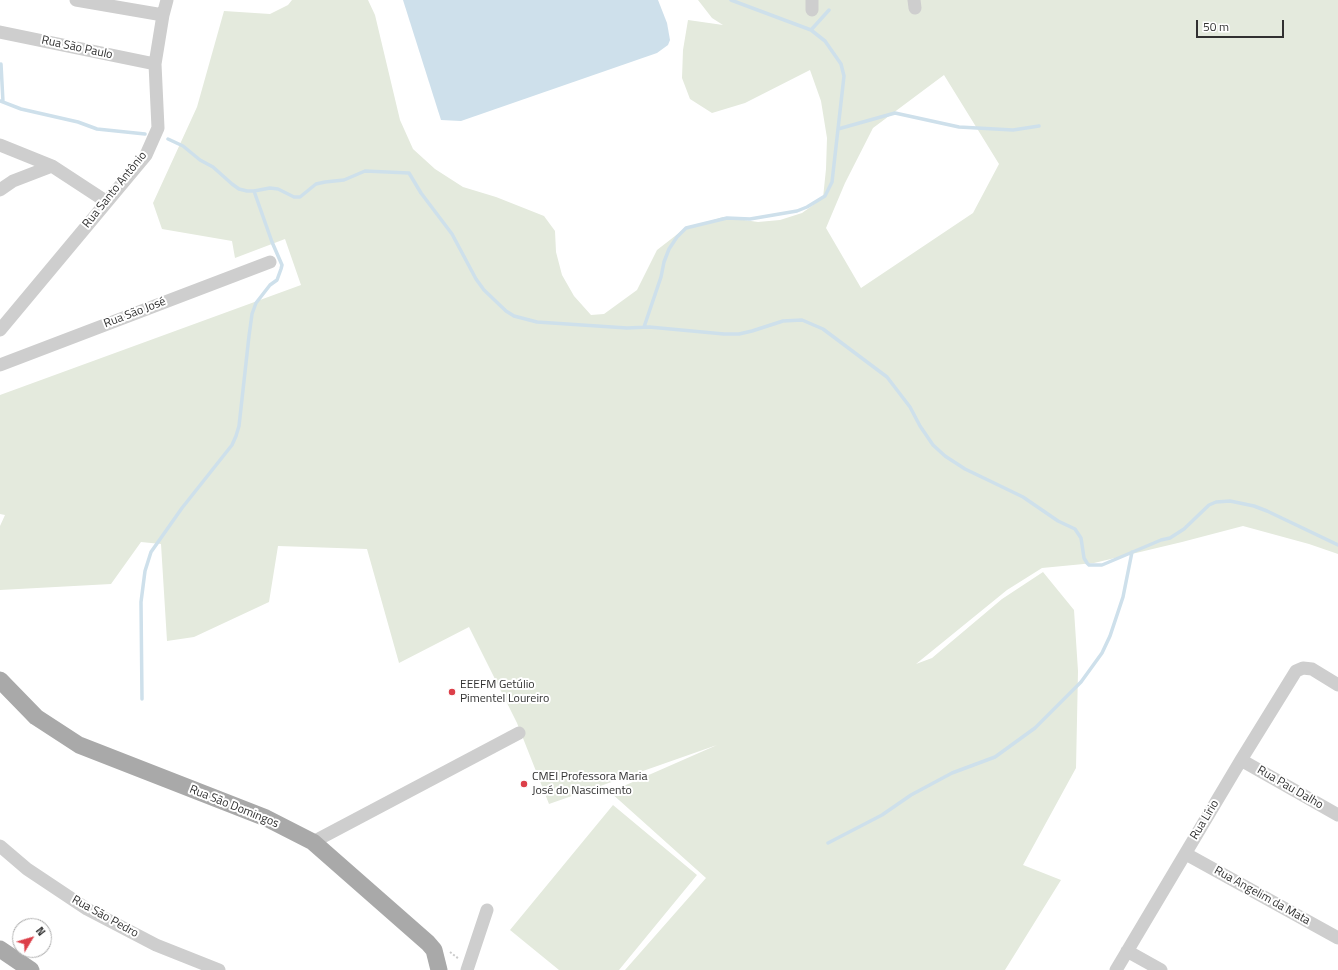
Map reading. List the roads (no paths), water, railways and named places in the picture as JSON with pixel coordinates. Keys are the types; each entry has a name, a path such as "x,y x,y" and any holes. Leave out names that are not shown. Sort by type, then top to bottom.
{"main road":[{"name":"Rua São Domingos","path":"0,680 36,717 79,745 266,818 313,842 428,943 434,950 439,970"},
{"path":"0,948 31,970"}],"street":[{"path":"76,0 163,15"},
{"name":"Rua Santo Antônio","path":"0,330 146,155 158,128 155,64 167,0"},
{"name":"Rua São Paulo","path":"0,32 155,64"},
{"path":"0,145 52,166 107,202"},
{"path":"0,190 12,181 52,166"},
{"name":"Rua São José","path":"0,365 270,262"},
{"name":"Rua Lírio","path":"1116,970 1296,672 1303,668 1312,669 1338,685"},
{"path":"313,842 519,733"},
{"name":"Rua Pau Dalho","path":"1242,760 1338,815"},
{"name":"Rua São Pedro","path":"0,846 27,869 87,909 156,944 219,970"},
{"name":"Rua Angelim da Mata","path":"1186,854 1338,938"},
{"path":"467,970 487,910"},
{"path":"1127,951 1161,970"}],"water":[{"path":"403,0 658,0 667,23 670,40 668,45 657,53 461,121 441,120"}],"waterway":[{"path":"644,327 669,249 677,237 686,228 727,218 750,219 797,211 825,196 832,182 844,76 841,64 825,41 811,30 731,0"},
{"path":"811,30 829,10"},
{"path":"1,64 3,102"},
{"path":"0,101 21,109 78,122 97,129 145,134"},
{"path":"838,129 895,113 959,127 1013,130 1039,126"},
{"path":"168,139 183,146 200,160 213,167 239,189 247,191 270,188 278,189 294,197 300,197 316,184 344,180 365,171 409,173 421,193 452,234 476,279 484,290 506,311 514,316 537,322 627,328 649,327 724,334 739,334 783,321 802,320 823,329 887,377 910,407 920,426 933,445 945,456 965,469 1023,497 1058,521 1075,529 1081,538 1084,558 1089,565 1102,565 1161,540 1170,538 1184,529 1209,505 1216,502 1230,501 1254,506 1338,545"},
{"path":"142,699 141,602 145,571 151,552 182,508 232,445 239,426 252,314 256,303 270,285 277,280 282,265 272,242 254,191"},
{"path":"828,843 882,815 911,795 952,773 995,757 1035,728 1081,682 1102,653 1110,636 1123,597 1132,552"}],"place":[{"name":"EEEFM Getúlio Pimentel Loureiro","path":"452,692"},
{"name":"CMEI Professora Maria José do Nascimento","path":"524,784"}]}
